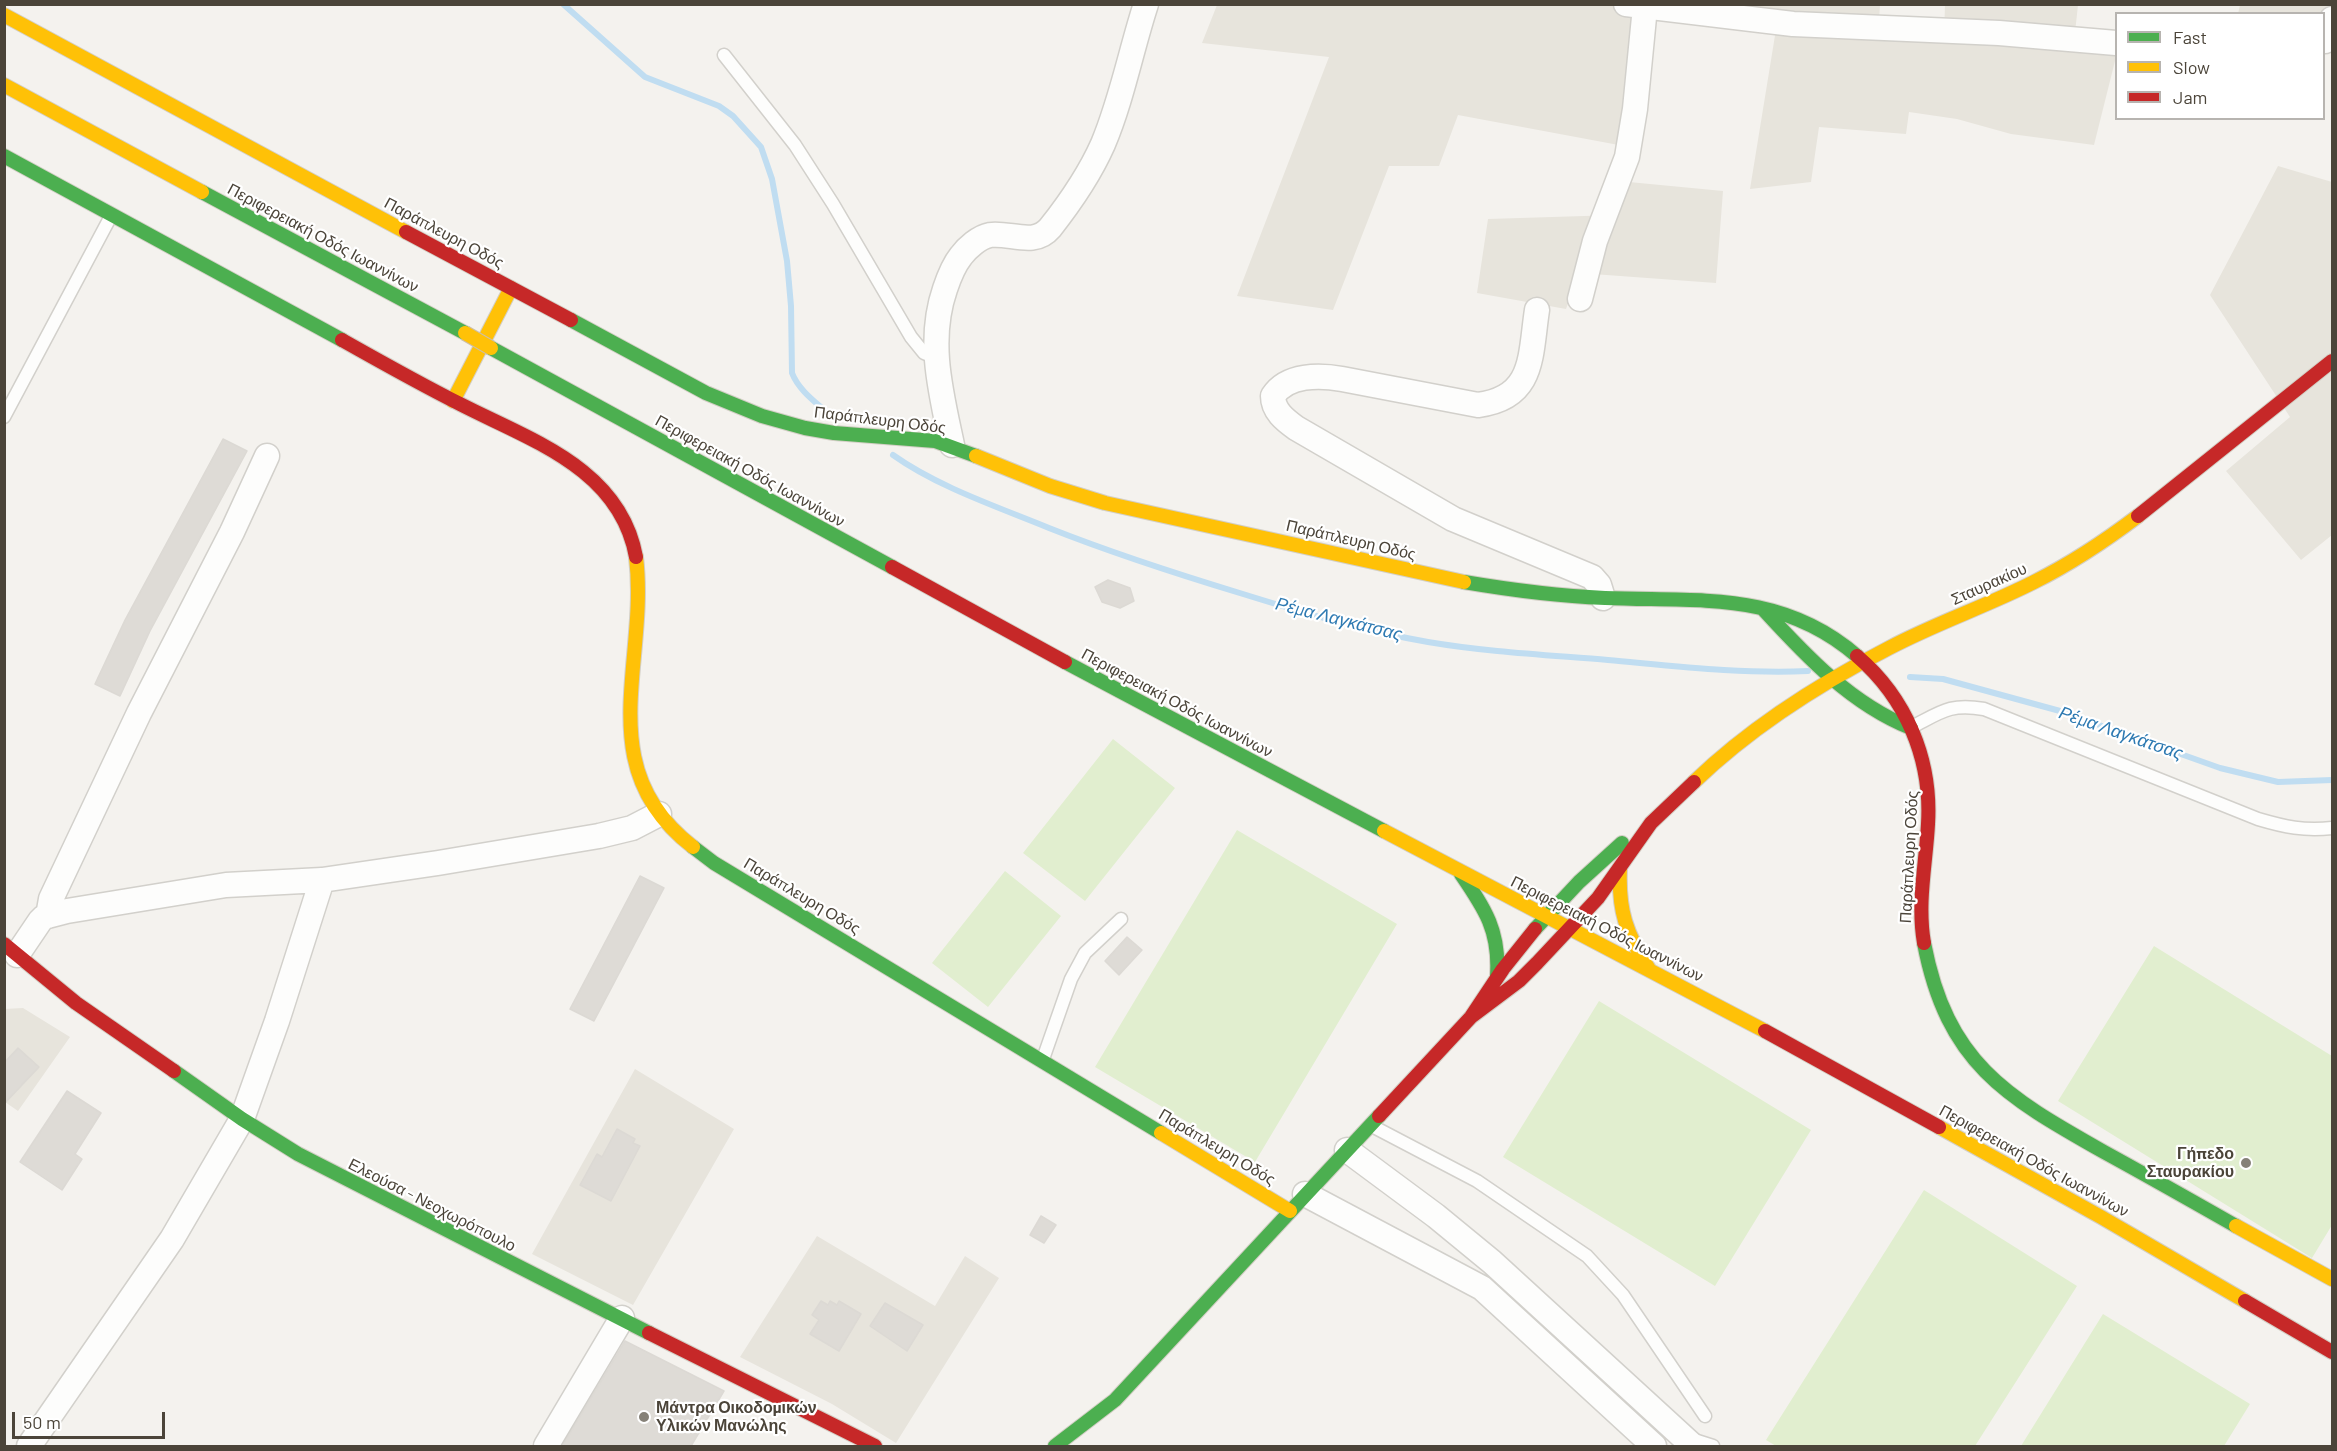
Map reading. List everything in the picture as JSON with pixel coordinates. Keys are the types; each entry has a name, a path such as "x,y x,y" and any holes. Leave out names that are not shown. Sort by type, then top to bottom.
{"main road":[{"name":"Παράπλευρη Οδός","path":"4,15 733,406 821,431 935,441 952,445 1034,480 1110,504 1466,582 1554,594 1691,601 1761,608 1787,614 1812,624 1863,661 1886,686 1911,728 1925,767 1930,799 1921,901 1924,946 1936,992 1958,1035 1971,1054 2002,1089 2038,1115 2332,1279"},
{"name":"Περιφερειακή Οδός Ιωαννίνων","path":"4,85 465,333 1127,696 1649,969 2000,1160 2332,1352"},
{"name":"Παράπλευρη Οδός","path":"4,156 574,465 604,490 620,512 636,547 638,607 629,707 630,746 638,776 659,814 678,836 714,862 1043,1060 1298,1202"},
{"path":"453,401 512,288"},
{"name":"Σταυρακίου","path":"1651,823 1739,743 1798,699 1863,661 1935,625 2033,583 2101,544 2332,361"},
{"path":"1761,608 1795,644 1874,711 1897,724 1911,728"},
{"path":"1054,1446 1115,1400 1471,1017 1519,981 1570,928 1598,898 1651,823"},
{"path":"1471,1017 1497,976 1545,916 1600,861 1651,823"},
{"path":"1620,868 1618,892 1620,913 1626,931 1649,969"},
{"path":"1460,872 1493,925 1498,940 1497,976"},
{"name":"Ελεούσα - Νεοχωρόπουλο","path":"10,955 242,1119 298,1154 622,1318 846,1441 875,1446"}],"street":[{"path":"952,445 936,358 940,306 951,271 964,252 981,238 990,235 1028,238 1044,234 1088,171 1103,144 1146,4"},
{"path":"1580,299 1595,241 1627,157 1635,109 1635,6 1792,24 1825,15 2115,43"},
{"path":"1537,310 1525,376 1518,388 1496,403 1478,405 1320,376 1298,380 1280,388 1274,396 1274,404 1281,416 1306,435 1453,519 1592,577 1599,585 1603,598"},
{"path":"48,916 51,899 139,713 232,532 267,456"},
{"path":"10,955 40,921 48,916 226,885 322,880 599,836 632,828 659,814"},
{"path":"29,1446 172,1239 242,1119 277,1021 322,880"},
{"path":"1347,1150 1436,1216 1492,1262 1687,1441"},
{"path":"1298,1202 1482,1288 1654,1446"},
{"path":"546,1446 622,1318"}],"lane":[{"path":"724,55 795,145 833,204 911,337 924,353 936,358"},
{"path":"4,417 112,214"},
{"path":"1911,728 1950,707 1965,706 1984,709 2258,819 2289,828 2309,830 2332,828"},
{"path":"1043,1060 1071,979 1085,953 1121,919"},
{"path":"1370,1125 1477,1181 1587,1256 1623,1295 1705,1416"},
{"path":"1687,1441 1713,1446"}],"shaded area":[{"path":"1217,5 1640,5 1624,146 1458,115 1439,166 1389,166 1333,310 1237,296 1329,57 1202,43"},
{"path":"1709,5 1880,5 1878,34 1944,37 1945,5 2078,5 2073,51 2115,54 2094,145 2011,134 1957,119 1909,112 1906,134 1819,127 1811,182 1750,189 1779,11"},
{"path":"2240,5 2329,5 2325,17 2325,12 2238,12"},
{"path":"2278,166 2332,182 2332,535 2301,560 2226,471 2290,417 2210,295"},
{"path":"1629,182 1723,191 1716,283 1579,273 1566,309 1477,293 1488,219 1616,215"},
{"path":"23,1008 70,1037 18,1111 5,1102 4,1009"},
{"path":"635,1069 734,1129 633,1305 532,1254"},
{"path":"817,1236 935,1306 965,1256 999,1278 896,1443 832,1404 740,1357"}],"green space":[{"path":"1113,739 1175,788 1085,901 1023,853"},
{"path":"1237,830 1397,924 1255,1162 1095,1067"},
{"path":"1005,871 1061,916 988,1007 932,963"},
{"name":"Γήπεδο Σταυρακίου","path":"2154,946 2332,1056 2332,1225 2312,1258 2058,1101"},
{"path":"1599,1001 1811,1130 1715,1286 1503,1157"},
{"path":"1924,1190 2077,1286 1975,1446 1776,1446 1766,1440"},
{"path":"2103,1314 2250,1404 2224,1446 2021,1446"}],"building":[{"path":"223,439 247,451 150,631 120,696 95,684 125,620"},
{"path":"1108,580 1130,588 1134,601 1120,608 1102,602 1095,587"},
{"path":"640,876 664,888 594,1021 570,1009"},
{"path":"1127,937 1142,950 1119,975 1105,961"},
{"path":"18,1048 39,1067 4,1104 4,1063"},
{"path":"67,1091 101,1113 75,1154 82,1159 62,1190 20,1162"},
{"path":"617,1129 635,1139 633,1143 640,1146 611,1201 580,1185 597,1154 602,1157"},
{"path":"1041,1216 1056,1225 1044,1243 1030,1235"},
{"path":"821,1301 828,1305 830,1301 837,1305 839,1301 861,1314 839,1351 810,1334 819,1320 812,1315"},
{"path":"885,1303 923,1325 907,1351 870,1326"},
{"name":"Μάντρα Οικοδομικών Υλικών Μανώλης","path":"625,1341 724,1391 691,1446 562,1446"}],"waterway":[{"name":"Ρέμα Λαγκάτσας","path":"563,4 645,77 719,106 733,116 761,147 772,179 787,261 791,306 792,373 804,391 831,416"},
{"name":"Ρέμα Λαγκάτσας","path":"893,455 929,477 969,496 1097,546 1266,601 1381,633 1428,642 1518,653 1708,669 1808,671"},
{"name":"Ρέμα Λαγκάτσας","path":"1910,677 1943,679 2060,711 2220,768 2278,782 2332,780"}],"traffic: fast":[{"path":"4,156 342,340"},
{"path":"202,192 465,333"},
{"path":"571,320 706,393 762,416 834,433 935,441 976,456"},
{"path":"491,348 892,567"},
{"path":"1464,582 1570,596 1737,604 1768,610 1799,620 1828,635 1857,656"},
{"path":"1763,609 1813,661 1849,692 1889,718 1911,728"},
{"path":"1065,662 1384,831"},
{"path":"1535,929 1579,882 1622,843"},
{"path":"693,847 714,863 1161,1133"},
{"path":"1461,874 1489,921 1496,946 1497,976"},
{"path":"1924,943 1934,984 1948,1018 1965,1047 1986,1072 2037,1113 2236,1226"},
{"path":"174,1071 242,1119 298,1154 649,1333"},
{"path":"1055,1446 1115,1400 1379,1116"}],"traffic: slow":[{"path":"4,15 406,232"},
{"path":"4,85 202,192"},
{"path":"453,401 511,288"},
{"path":"465,333 491,348"},
{"path":"976,456 1050,486 1105,503 1464,582"},
{"path":"1694,782 1762,725 1837,676 1907,639 2048,575 2088,551 2138,516"},
{"path":"636,557 638,597 630,712 633,748 642,783 661,816 693,847"},
{"path":"1384,831 1765,1031"},
{"path":"1620,868 1620,897 1625,921 1634,944 1649,969"},
{"path":"1939,1127 2101,1217 2245,1301"},
{"path":"1161,1133 1290,1211"},
{"path":"2236,1226 2332,1279"}],"traffic: jam":[{"path":"406,232 571,320"},
{"path":"342,340 430,389 542,445 568,461 592,479 612,501 627,526 636,557"},
{"path":"2138,516 2332,361"},
{"path":"892,567 1065,662"},
{"path":"1857,656 1874,673 1902,710 1920,753 1928,800 1921,913 1924,943"},
{"path":"1471,1017 1519,981 1537,963 1598,898 1651,823 1694,782"},
{"path":"1379,1116 1471,1017 1503,969 1535,929"},
{"path":"4,944 76,1003 174,1071"},
{"path":"1765,1031 1939,1127"},
{"path":"2245,1301 2332,1352"},
{"path":"649,1333 875,1446"}],"place":[{"name":"Γήπεδο Σταυρακίου","path":"2246,1163"},
{"name":"Μάντρα Οικοδομικών Υλικών Μανώλης","path":"644,1417"}]}
